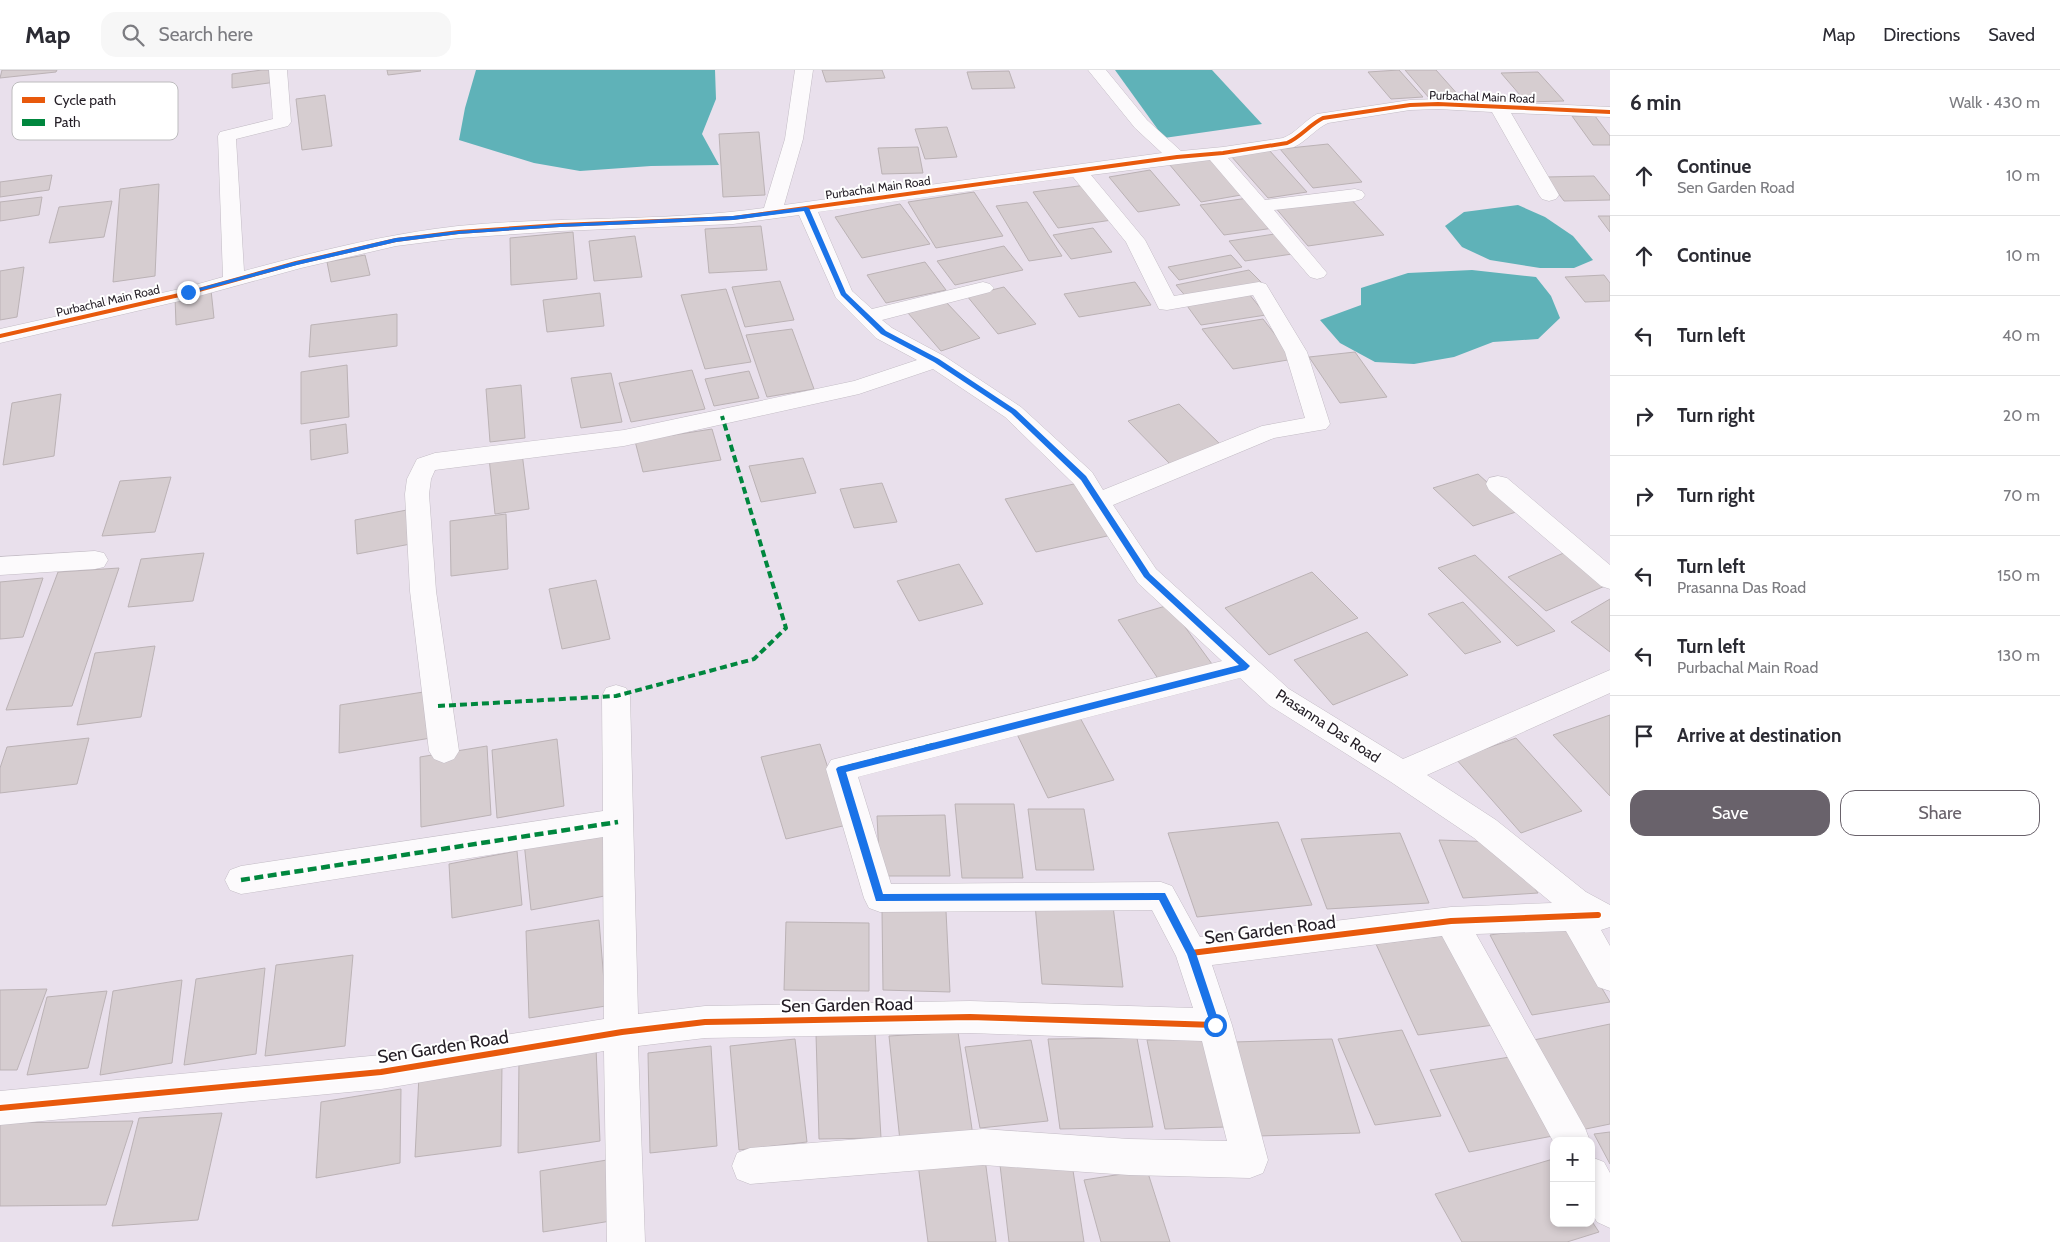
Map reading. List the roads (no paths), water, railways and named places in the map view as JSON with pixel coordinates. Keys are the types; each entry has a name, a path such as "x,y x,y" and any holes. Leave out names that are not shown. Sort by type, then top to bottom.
{"street":[{"path":"234,280 227,136 282,122 278,70"},
{"path":"772,214 794,139 804,70"},
{"path":"1096,70 1141,124 1177,157"},
{"name":"Purbachal Main Road","path":"0,337 160,300 373,244 443,234 560,226 733,218 772,214 894,194 1078,172 1287,143 1297,139 1318,120 1424,104 1610,112"},
{"path":"1499,108 1549,195"},
{"path":"1215,154 1318,274"},
{"path":"1078,172 1135,240 1167,304 1259,288 1296,352 1318,424 1270,431 1099,502"},
{"path":"1260,206 1355,195"},
{"name":"Prasanna Das Road","path":"806,208 843,294 884,333 936,360 1013,412 1083,478 1147,576 1279,697 1400,772 1485,828 1594,917"},
{"path":"867,317 983,288"},
{"path":"444,751 424,591 417,494 419,479 426,465 435,461 470,455 624,438 859,387 936,360"},
{"path":"1498,484 1610,579"},
{"path":"0,566 95,560"},
{"path":"1191,953 1161,896 880,898 841,769 1246,666"},
{"path":"1400,772 1610,681"},
{"path":"616,696 626,1242"},
{"path":"241,880 618,822"},
{"path":"1594,917 1610,976"},
{"name":"Sen Garden Road","path":"0,1108 382,1072 622,1032 729,1021 970,1017 1215,1025 1191,953 1451,921 1594,917"},
{"path":"1451,921 1570,1137"},
{"path":"750,1166 983,1147 1129,1157 1250,1160 1215,1025"},
{"path":"1595,1182 1610,1209"}],"water":[{"path":"476,70 715,70 716,99 702,134 719,165 651,166 580,171 534,163 459,140 465,108"},
{"path":"1115,70 1212,70 1262,124 1164,138"},
{"path":"1518,205 1545,217 1573,236 1593,260 1574,268 1540,268 1490,260 1462,247 1445,226 1464,212"},
{"path":"1472,270 1536,277 1551,296 1560,318 1538,339 1493,342 1454,357 1414,364 1375,362 1340,343 1320,320 1361,305 1361,288 1408,273"}]}
